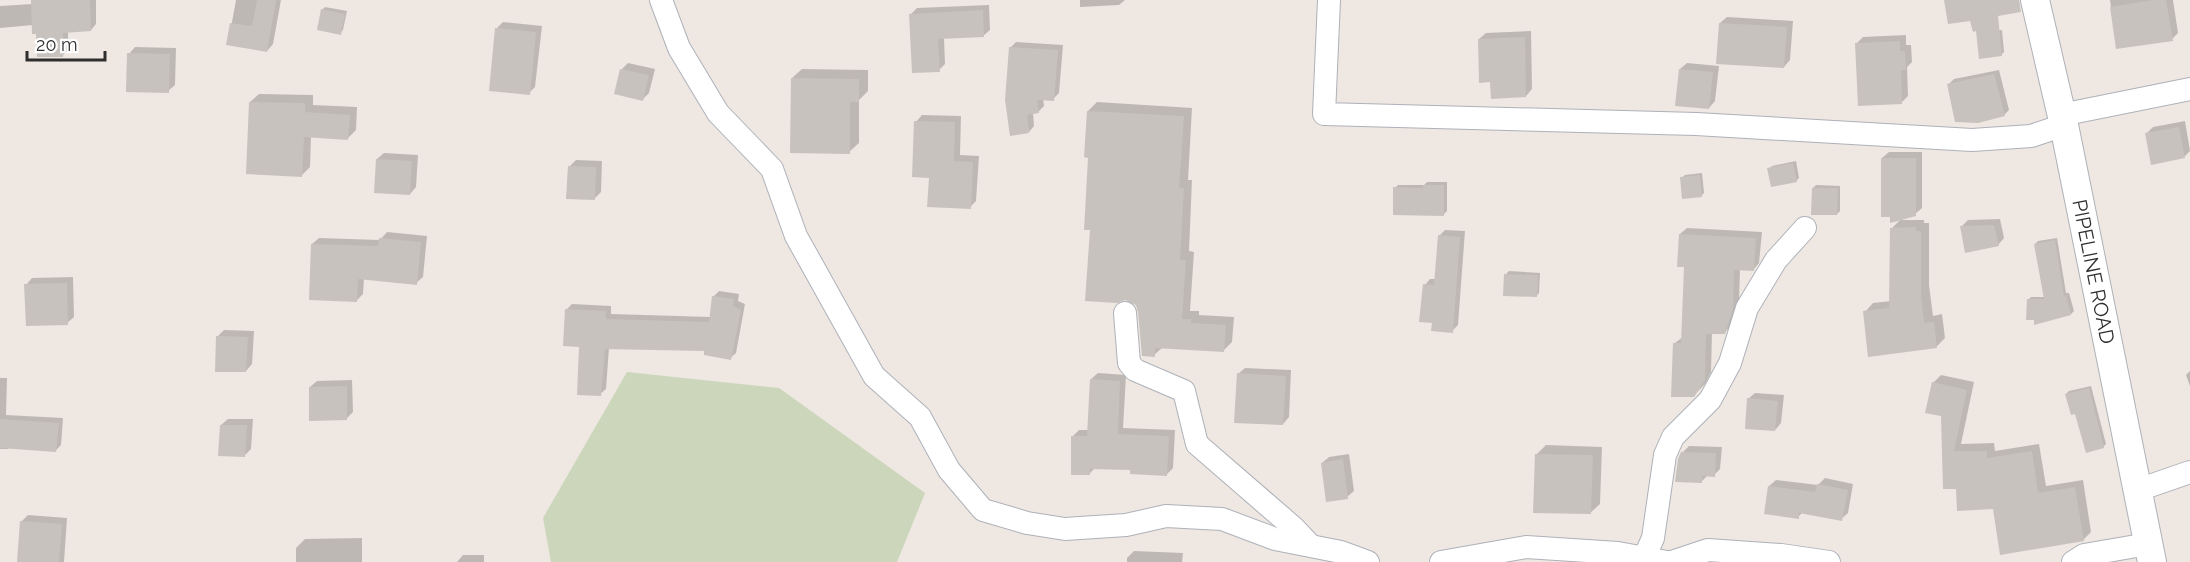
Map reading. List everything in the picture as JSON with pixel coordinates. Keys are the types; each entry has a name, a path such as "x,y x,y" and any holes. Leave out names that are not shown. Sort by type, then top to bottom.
{"street":[{"path":"661,0 679,48 718,113 772,168 796,236 874,376 920,417 949,470 983,510 1027,524 1065,529 1126,525 1166,516 1222,519 1275,539 1341,552 1368,562"},
{"path":"1329,0 1324,114 1696,124 1972,140 2031,136 2063,120 2190,89"},
{"name":"PIPELINE ROAD","path":"2035,0 2063,120 2150,553"},
{"path":"1644,558 1653,538 1665,455 1673,437 1710,400 1730,363 1747,308 1776,260 1805,228"},
{"path":"1125,313 1129,363 1135,370 1184,391 1197,444 1294,528 1310,546"},
{"path":"2138,490 2190,472"},
{"path":"1441,562 1526,548 1667,562"},
{"path":"1672,562 1708,550 1781,555 1829,562"},
{"path":"2052,562 2150,553"}],"green space":[{"path":"627,372 779,388 925,493 897,562 551,562 543,518"}],"building":[{"path":"31,0 90,0 91,31 63,33 63,57 37,57 36,34 32,34"},
{"path":"257,0 276,0 267,52 226,45 230,23 252,26"},
{"path":"1944,0 2019,0 2021,12 1998,16 2002,56 1979,59 1976,31 1973,32 1970,21 1948,24"},
{"path":"2166,0 2173,41 2116,49 2110,7"},
{"path":"321,9 345,14 341,35 317,30"},
{"path":"983,10 984,37 938,39 940,72 912,73 909,14"},
{"path":"1719,23 1787,27 1784,68 1716,64"},
{"path":"495,28 536,32 530,95 489,91"},
{"path":"1525,37 1526,97 1491,99 1490,82 1479,83 1478,39"},
{"path":"1900,41 1900,51 1905,51 1906,70 1901,70 1902,104 1858,106 1855,43"},
{"path":"1009,47 1058,50 1054,101 1037,100 1039,113 1027,115 1029,133 1010,136 1005,100"},
{"path":"127,53 170,54 169,93 126,92"},
{"path":"620,69 649,75 643,101 614,94"},
{"path":"1679,69 1713,72 1709,109 1675,106"},
{"path":"1994,74 2005,116 1978,123 1955,122 1947,84"},
{"path":"791,78 859,79 859,102 850,102 850,154 790,153"},
{"path":"249,102 305,103 305,112 350,115 348,140 304,137 302,177 246,174"},
{"path":"1087,111 1184,116 1179,188 1184,188 1180,260 1186,260 1182,319 1191,319 1191,323 1226,325 1224,352 1155,348 1155,357 1142,356 1136,305 1125,300 1117,303 1085,301 1090,230 1084,230 1088,158 1084,157"},
{"path":"914,121 955,122 954,161 973,162 971,209 927,207 929,178 912,177"},
{"path":"2179,127 2185,158 2151,165 2145,133"},
{"path":"1881,158 1916,158 1916,216 1890,223 1890,217 1881,217"},
{"path":"376,159 412,161 410,195 374,193"},
{"path":"1793,163 1797,182 1771,187 1767,168"},
{"path":"568,166 596,167 595,200 566,199"},
{"path":"1700,175 1702,197 1682,199 1680,177"},
{"path":"1423,185 1444,185 1444,216 1393,215 1393,187 1423,188"},
{"path":"1812,188 1838,188 1837,215 1811,215"},
{"path":"1994,225 1999,246 1965,253 1960,226"},
{"path":"1916,227 1916,231 1921,231 1921,295 1924,323 1934,322 1937,348 1868,357 1863,311 1889,308 1890,228"},
{"path":"1679,234 1756,238 1754,271 1734,270 1733,309 1725,334 1706,334 1705,380 1694,397 1671,397 1673,343 1681,343 1684,267 1677,267"},
{"path":"1438,235 1460,237 1453,333 1431,331 1432,323 1419,322 1423,284 1434,285"},
{"path":"379,238 421,242 417,285 358,279 357,302 309,300 311,244 378,246"},
{"path":"2055,240 2064,296 2066,295 2071,315 2034,325 2034,320 2026,320 2027,299 2044,299 2034,244"},
{"path":"1504,274 1538,275 1537,297 1503,296"},
{"path":"67,283 68,325 26,326 24,284"},
{"path":"712,296 734,299 733,306 741,310 731,360 704,355 704,351 605,349 601,396 577,395 579,347 563,346 565,309 606,311 606,319 709,322"},
{"path":"216,336 248,337 246,372 215,372"},
{"path":"1237,373 1286,376 1283,425 1234,423"},
{"path":"1090,379 1120,381 1118,434 1169,436 1167,476 1130,474 1130,470 1090,469 1090,475 1071,475 1071,436 1087,436"},
{"path":"1932,382 1967,390 1954,451 1987,451 1987,458 2032,451 2038,493 2075,487 2084,541 2000,555 1993,509 1957,511 1956,489 1943,489 1941,416 1925,413"},
{"path":"347,386 347,420 309,421 309,387"},
{"path":"2089,388 2104,448 2086,453 2075,414 2071,415 2065,394"},
{"path":"1747,398 1778,401 1775,431 1745,429"},
{"path":"0,419 59,423 56,452 0,448"},
{"path":"220,425 247,425 245,457 218,456"},
{"path":"1681,452 1716,453 1715,477 1702,476 1702,483 1675,482"},
{"path":"1535,454 1593,455 1591,514 1533,513"},
{"path":"1343,459 1348,499 1326,502 1321,463"},
{"path":"1817,484 1848,490 1842,521 1799,513 1799,519 1764,514 1768,486 1815,492"},
{"path":"20,521 62,524 59,562 17,562"}]}
